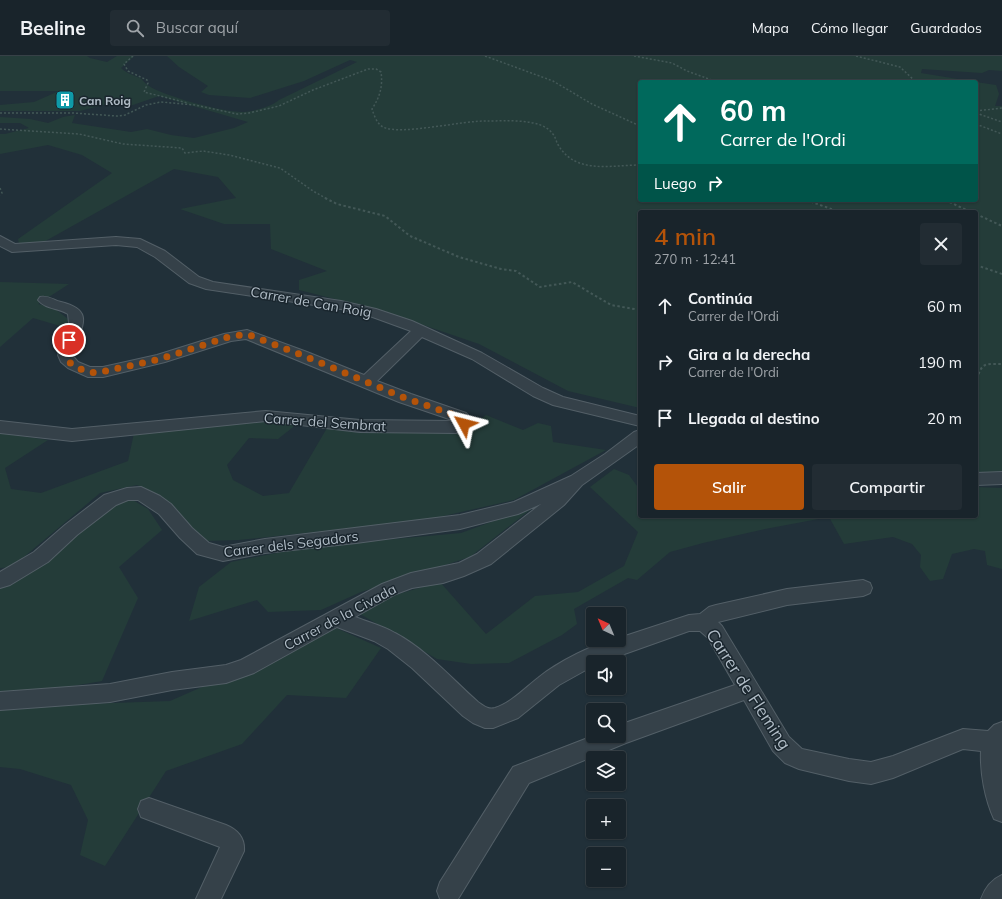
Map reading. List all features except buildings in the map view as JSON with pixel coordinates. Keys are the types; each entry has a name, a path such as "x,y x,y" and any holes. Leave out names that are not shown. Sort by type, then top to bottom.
{"street":[{"name":"Carrer de Can Roig","path":"0,240 12,248 116,242 140,243 160,254 194,280 205,284 357,308 385,316 421,330 477,356 538,392 559,401 638,421"},
{"path":"45,300 49,303 66,307 75,313 76,323 65,355 66,359 73,365 88,372 103,372 160,359 228,337 247,334 366,382 421,330"},
{"name":"Carrer del Sembrat","path":"0,427 35,432 72,434 266,416 366,426 455,428 464,424 463,418 455,414 405,398 366,382"},
{"name":"Carrer de la Civada","path":"0,701 110,693 172,681 226,674 247,667 336,617 399,585 453,572 484,559 558,500 576,481 611,458 638,438"},
{"path":"978,479 1002,478"},
{"name":"Carrer dels Segadors","path":"0,580 3,580 16,573 41,557 71,530 110,500 127,494 141,493 154,501 166,509 186,533 203,549 223,554 272,545 356,536 460,522 518,507 576,481"},
{"path":"706,624 708,618 716,613 759,603 787,597 863,588"},
{"name":"Carrer de Fleming","path":"336,617 352,626 379,634 392,641 414,657 473,710 480,715 491,718 503,716 560,674 595,656 689,623 701,622 706,624 715,632 786,750 799,759 863,772 880,772 963,739 998,737"},
{"path":"626,733 749,689"},
{"path":"998,737 992,754 1002,811"},
{"path":"449,891 521,775 601,743"},
{"path":"149,809 221,835 231,841 233,845 232,851 208,899"},
{"path":"993,899 1002,887"}],"path":[{"path":"133,56 124,64 128,71 147,80 148,83 144,92 231,114 249,113 279,106 348,76 368,69 376,69 380,72 382,81 381,94 372,109 378,122 383,127 417,128 456,123 493,121 529,123 544,127 551,132 564,155 583,165 638,165"},
{"path":"485,56 553,81 592,104 638,125"},
{"path":"634,56 672,63 687,71 712,80"},
{"path":"856,56 900,67 914,80"},
{"path":"0,113 67,112 117,116 125,115 135,109 156,102 192,105"},
{"path":"978,112 1002,108"},
{"path":"978,113 1002,122"},
{"path":"978,125 1002,134"},
{"path":"0,129 79,134 123,144 182,148 184,153 203,151 215,152 264,163 284,170 308,188 337,204 385,216 410,236 459,257 502,269 516,271 540,287 572,282 611,305 638,310"},
{"path":"0,188 2,193 0,195"},
{"path":"812,202 834,210"},
{"path":"949,202 967,210"},
{"path":"978,215 1002,226"},
{"path":"978,266 1002,274"},
{"path":"978,374 980,368 985,364 1002,364"}],"green space":[{"path":"0,56 87,56 107,62 117,56 134,56 121,68 127,73 140,78 157,90 181,99 210,107 235,112 244,112 257,110 272,105 279,100 357,62 350,60 304,81 250,98 209,95 201,92 208,86 179,67 167,56 1002,56 1002,71 989,70 982,73 922,69 921,73 965,80 638,80 638,202 978,202 978,82 996,85 999,94 995,106 1002,106 1002,473 978,473 978,210 638,210 638,408 568,391 479,344 379,310 299,290 299,280 327,271 271,249 270,224 224,224 180,209 236,198 218,177 174,169 42,243 19,244 18,239 112,173 82,155 48,145 0,154 0,134 29,128 20,123 0,123 0,117 30,119 48,123 63,117 75,115 72,123 131,132 147,129 171,135 194,138 234,128 248,122 159,96 130,106 123,100 80,111 0,111 0,105 34,102 59,91 0,91"},
{"path":"0,282 69,284 38,304 54,308 68,319 67,328 33,318 0,347"},
{"path":"486,415 523,430 538,423 551,426 553,442 606,450 514,500 426,520 239,540 205,541 163,498 137,485 100,493 12,567 0,568 0,433 48,440 5,468 11,489 41,493 128,461 134,433 260,420 297,424 278,439 249,438 227,465 233,480 263,496 289,493 327,428 463,432"},
{"path":"614,469 629,475 638,487 638,518 824,518 765,529 670,552 637,580 628,578 574,609 577,624 562,635 509,663 471,664 437,659 360,614 395,595 440,582 486,634 535,596 578,592 624,566 638,532 590,487"},
{"path":"978,487 1002,488 1002,569 987,565 985,551 974,549 952,554 943,579 930,581 920,567 921,555 912,544 893,537 844,544 830,518 978,518"},
{"path":"131,499 148,509 162,530 119,567 138,598 102,681 36,692 0,692 0,582 113,504"},
{"path":"535,506 470,557 361,592 321,610 268,612 257,600 189,621 199,587 231,562 306,547 461,533"},
{"path":"336,628 381,648 346,698 287,695 242,744 166,771 105,866 80,855 88,820 71,785 20,769 0,767 0,707 170,701"}],"place":[{"name":"Can Roig","path":"65,100"}],"route":[{"path":"69,340 65,352 66,359 83,371 97,373 160,359 193,350 228,337 247,334 405,398 455,414 463,418 465,421 464,424"}]}
